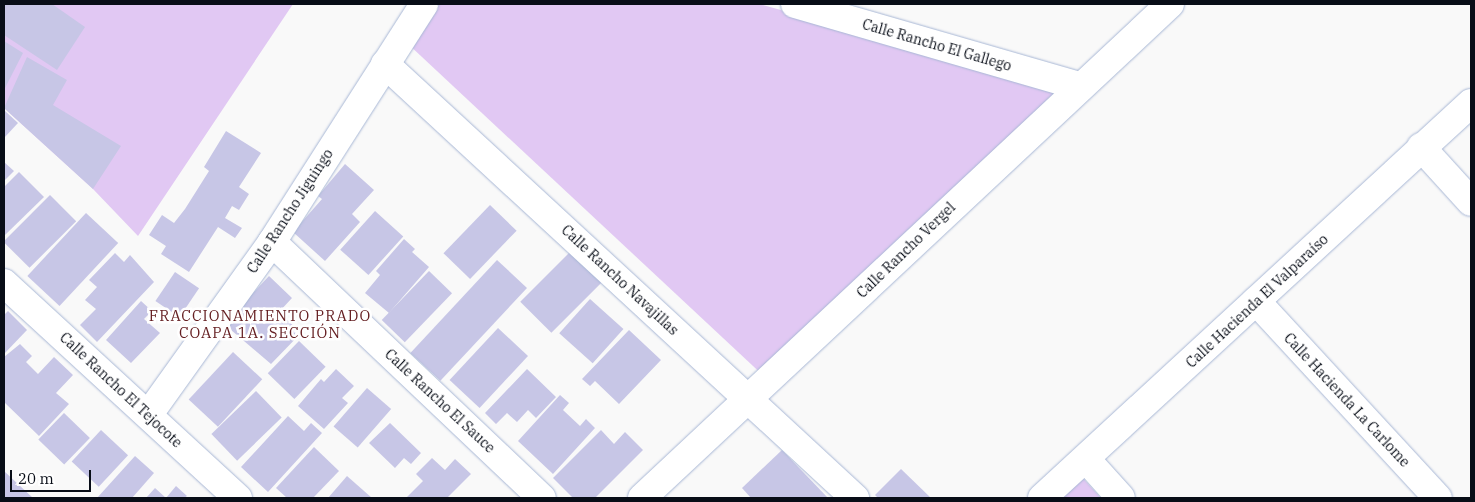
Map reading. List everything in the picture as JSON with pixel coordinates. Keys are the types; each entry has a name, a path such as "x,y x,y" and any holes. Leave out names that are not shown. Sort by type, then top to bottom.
{"street":[{"name":"Calle Rancho Jiguingo","path":"149,414 272,242 424,4"},
{"name":"Calle Rancho El Gallego","path":"795,4 1079,86"},
{"name":"Calle Rancho Vergel","path":"642,498 750,399 1079,86 1170,4"},
{"name":"Calle Rancho Navajillas","path":"385,64 750,399 854,498"},
{"name":"Calle Hacienda El Valparaíso","path":"1042,498 1086,460 1421,147 1471,103"},
{"path":"1421,147 1471,202"},
{"name":"Calle Rancho El Sauce","path":"272,242 542,498"},
{"name":"Calle Rancho El Tejocote","path":"4,283 149,414 238,498"},
{"name":"Calle Hacienda La Carlome","path":"1256,301 1438,498"},
{"path":"1086,460 1121,498"}],"shaded area":[{"path":"4,4 293,4 138,236 93,189 4,108"},
{"path":"435,4 759,4 1059,88 767,379 407,43"},
{"path":"1080,475 1101,498 1055,498"}],"building":[{"path":"4,4 52,4 85,27 57,70 4,35"},
{"path":"4,41 23,53 4,90"},
{"path":"27,57 67,80 53,105 121,146 93,189 4,108"},
{"path":"4,110 18,123 4,138"},
{"path":"226,131 261,153 239,187 249,194 239,210 232,206 225,218 242,228 235,238 218,227 189,272 161,254 166,246 149,235 162,215 174,223 185,209 209,171 204,167"},
{"path":"4,162 14,171 4,181"},
{"path":"345,164 374,190 352,214 360,222 325,261 293,232 322,199 318,196"},
{"path":"19,172 44,197 4,236 4,187"},
{"path":"50,195 76,221 29,268 4,241"},
{"path":"490,205 517,231 470,279 443,253"},
{"path":"375,211 403,236 368,275 340,250"},
{"path":"86,213 118,243 60,306 27,276"},
{"path":"404,239 415,249 412,252 429,267 389,313 365,293 380,275 376,271"},
{"path":"574,248 605,279 551,333 520,302"},
{"path":"115,253 124,262 130,255 154,282 97,342 80,325 96,309 85,300 97,287 89,280"},
{"path":"497,260 527,288 440,381 410,353"},
{"path":"429,271 452,293 405,342 382,320"},
{"path":"175,272 199,288 179,317 155,301"},
{"path":"269,276 292,298 279,312 301,333 271,364 224,324"},
{"path":"590,299 623,329 593,363 559,333"},
{"path":"141,301 152,311 144,319 160,333 131,363 106,340"},
{"path":"8,311 27,330 4,354 4,315"},
{"path":"498,328 528,356 480,408 450,380"},
{"path":"629,330 661,360 619,404 595,381 590,386 582,379"},
{"path":"299,341 326,367 294,399 268,373"},
{"path":"20,344 32,356 26,362 38,374 54,357 73,375 56,393 69,404 39,436 4,402 4,357"},
{"path":"233,352 262,379 218,427 189,400"},
{"path":"336,369 354,386 342,398 348,403 324,429 298,406 321,379 324,382"},
{"path":"527,369 556,397 536,418 528,410 517,422 507,413 496,424 485,413"},
{"path":"367,388 391,409 358,447 334,426"},
{"path":"256,391 282,418 237,461 211,434"},
{"path":"560,395 569,403 563,410 580,426 586,419 595,428 553,474 518,441"},
{"path":"64,413 90,438 64,465 38,440"},
{"path":"288,416 304,431 311,423 322,433 268,492 241,467"},
{"path":"390,423 421,453 411,464 404,458 395,468 369,443"},
{"path":"101,430 128,455 99,487 72,461"},
{"path":"601,430 614,444 625,432 643,450 595,498 573,498 553,478"},
{"path":"314,447 339,471 313,498 287,498 276,488"},
{"path":"782,450 828,498 751,498 742,488"},
{"path":"135,456 154,473 132,498 97,498"},
{"path":"432,458 445,470 455,459 471,474 447,498 406,498 423,481 416,474"},
{"path":"901,469 931,498 878,498 875,495"},
{"path":"4,471 33,498 4,498"},
{"path":"347,476 372,498 328,498"},
{"path":"176,486 187,496 184,498 166,498"},
{"path":"155,488 166,498 146,498"}],"district":[{"name":"FRACCIONAMIENTO PRADO COAPA 1A. SECCIÓN","path":"260,324"}]}
